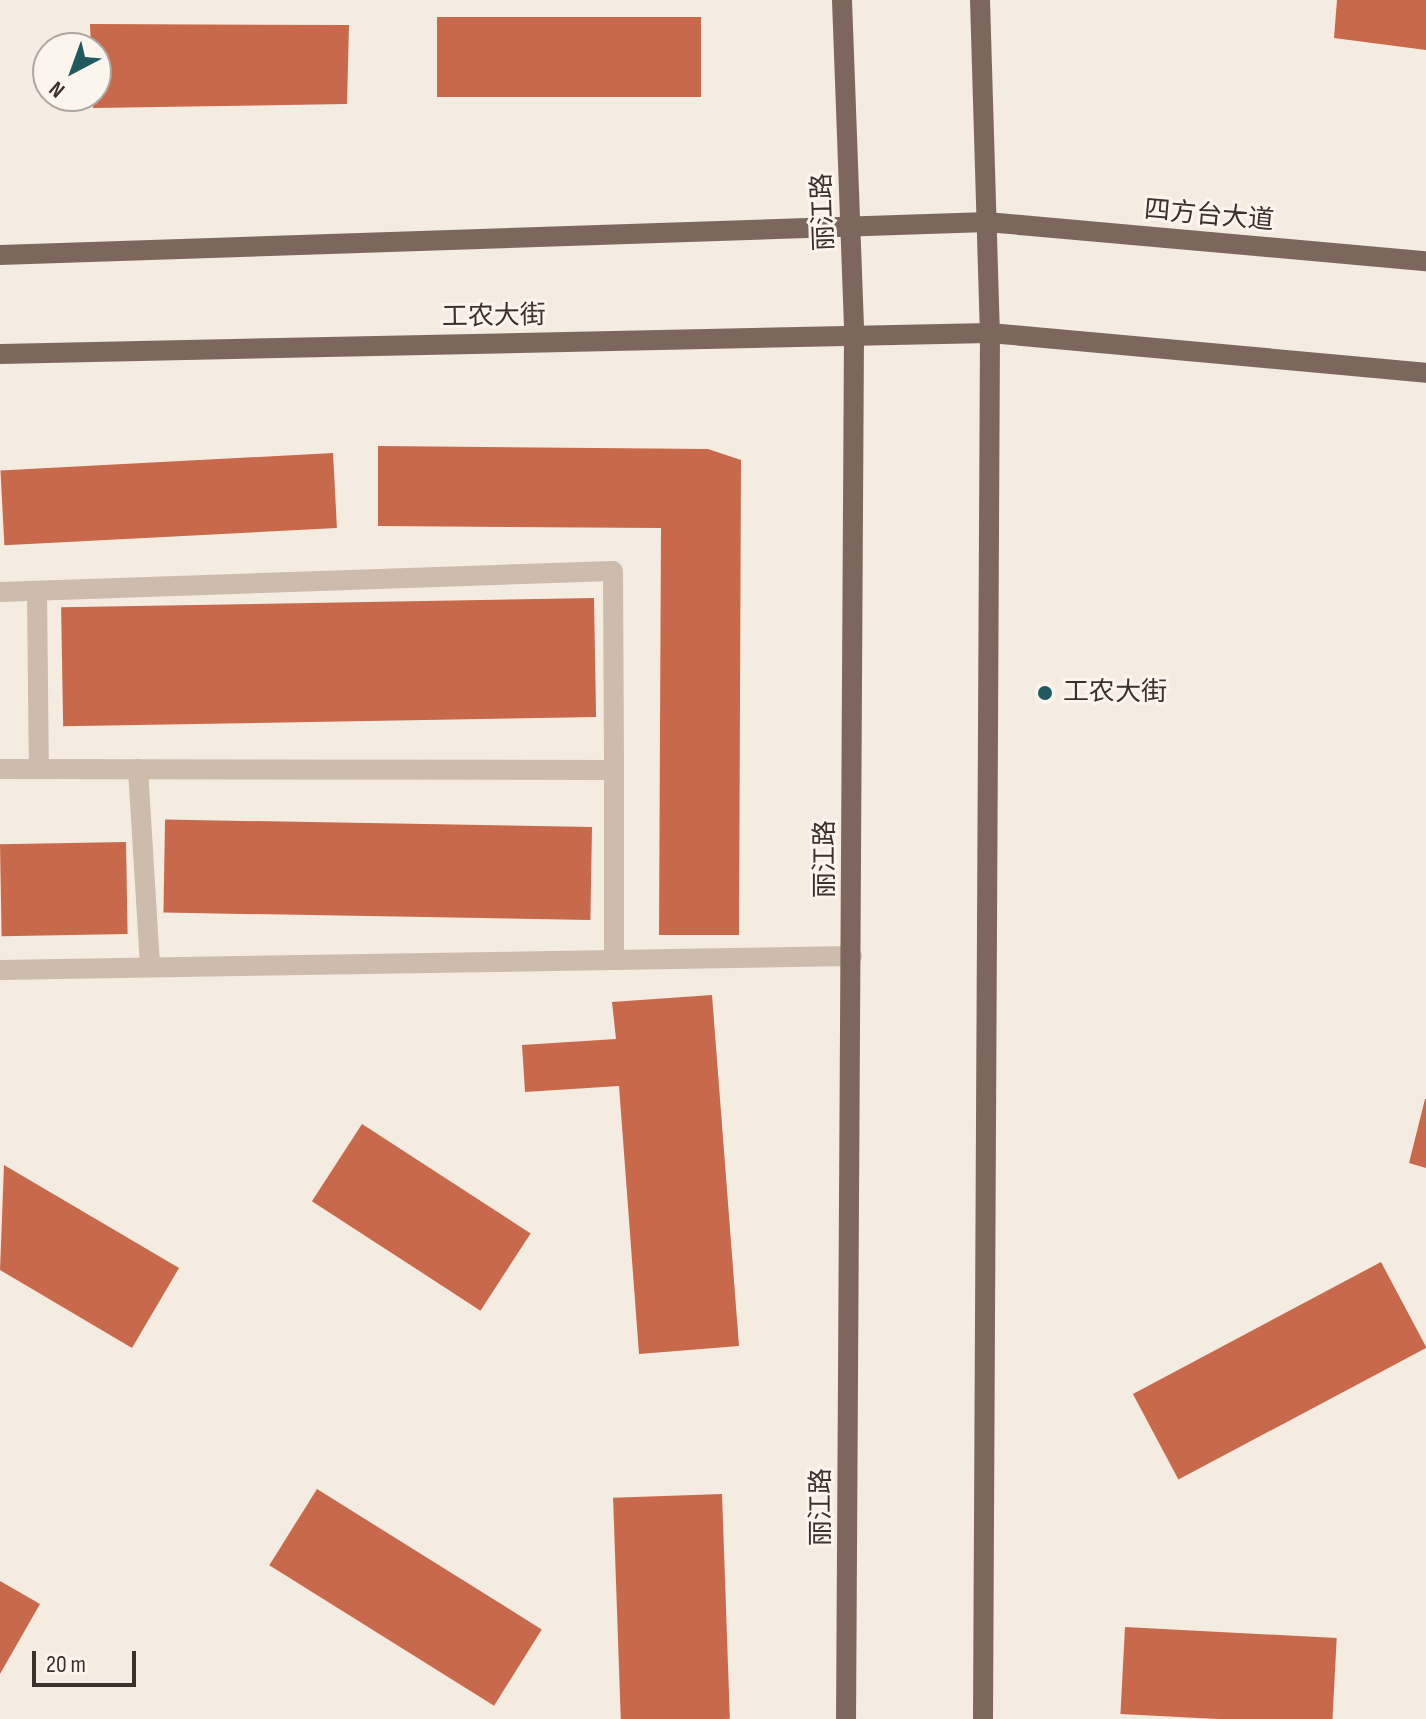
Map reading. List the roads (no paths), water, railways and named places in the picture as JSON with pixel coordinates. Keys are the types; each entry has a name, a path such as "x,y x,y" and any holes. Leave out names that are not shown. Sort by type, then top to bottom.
{"main road":[{"name":"丽江路","path":"842,0 854,335 846,1719"},
{"path":"980,0 990,333 983,1719"},
{"path":"0,255 987,222"},
{"name":"四方台大道","path":"987,222 1426,261"},
{"path":"990,333 1426,373"},
{"name":"工农大街","path":"0,354 990,333"}],"street":[{"path":"0,592 613,571 614,960"},
{"path":"37,591 39,769"},
{"path":"0,769 614,770"},
{"path":"138,769 150,967"},
{"path":"0,970 852,956"}],"place":[{"name":"工农大街","path":"1045,693"}]}
